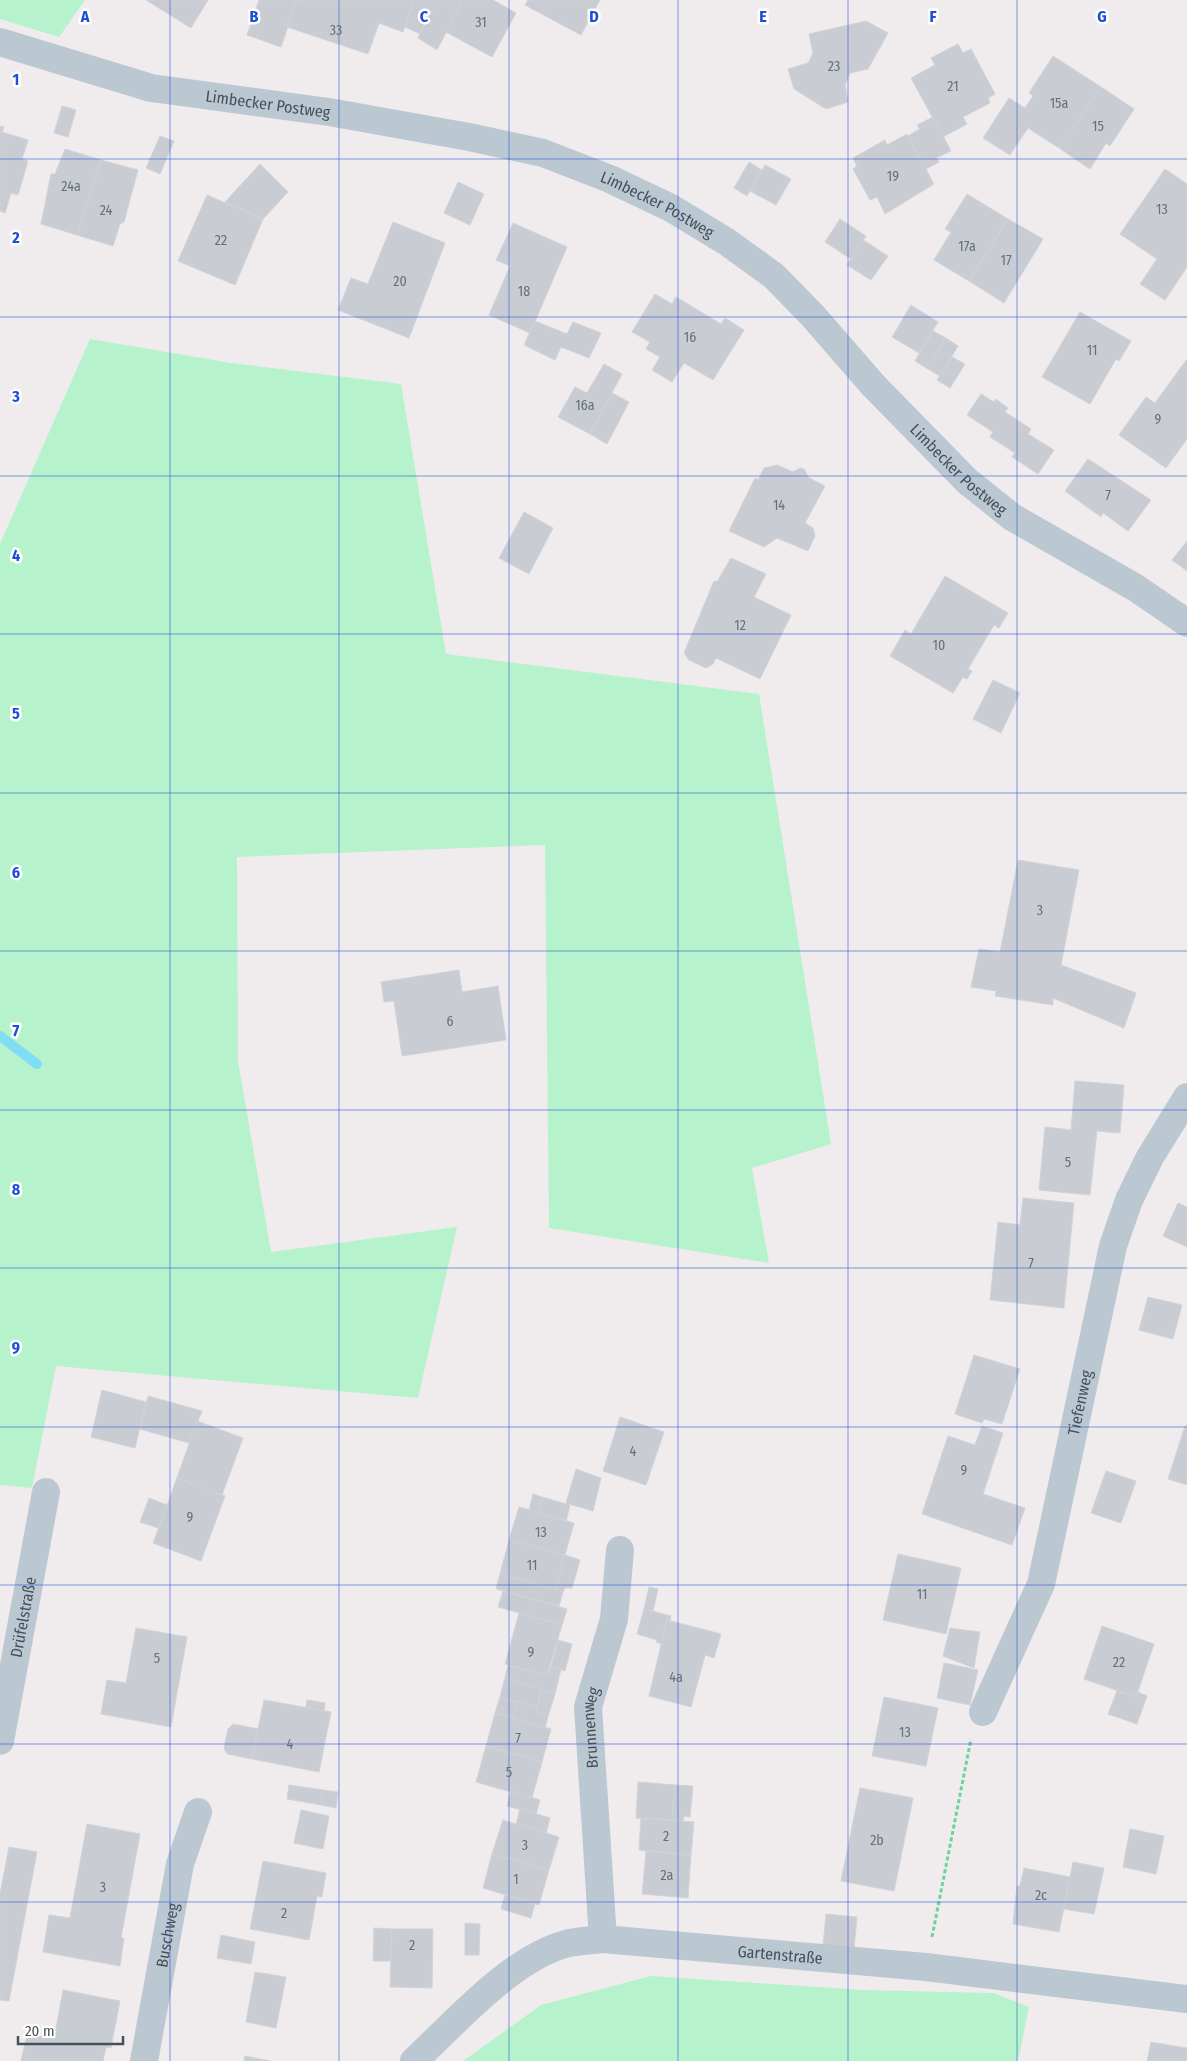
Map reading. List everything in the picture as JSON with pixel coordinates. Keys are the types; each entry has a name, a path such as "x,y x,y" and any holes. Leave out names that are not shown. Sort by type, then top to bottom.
{"street":[{"name":"Limbecker Postweg","path":"0,42 151,88 333,113 469,137 543,154 610,179 671,208 727,242 774,276 813,316 873,385 966,482 1012,517 1136,588 1187,623"},
{"name":"Tiefenweg","path":"983,1712 1041,1584 1113,1246 1129,1200 1150,1157 1187,1097"},
{"name":"Drüfelstraße","path":"0,1741 46,1492"},
{"name":"Brunnenweg","path":"603,1939 588,1707 614,1619 620,1550"},
{"name":"Buschweg","path":"144,2061 180,1864 198,1812"},
{"name":"Gartenstraße","path":"414,2061 506,1975 536,1957 568,1943 603,1939 926,1967 1187,1999"}],"path":[{"path":"926,1967 969,1743 983,1712"}],"green space":[{"path":"0,0 85,0 59,37 0,19"},
{"path":"90,339 231,363 401,384 446,654 759,694 831,1144 752,1168 769,1263 549,1228 545,845 237,857 238,1061 271,1252 457,1227 418,1398 56,1366 32,1488 0,1485 0,544"},
{"path":"651,1976 862,1990 993,1993 1029,2007 1018,2061 463,2061 541,2005"}],"building":[{"path":"146,0 208,0 191,28"},
{"path":"259,0 297,0 281,47 247,35"},
{"path":"297,0 414,0 403,32 379,23 368,54 287,27"},
{"path":"414,0 437,0 420,34 405,27"},
{"path":"437,0 463,0 437,50 418,38"},
{"path":"463,0 493,0 516,13 492,57 446,32"},
{"path":"528,0 600,0 581,35 525,5"},
{"path":"866,21 888,33 868,69 850,73 845,85 848,102 826,109 794,89 788,69 808,63 813,53 809,34"},
{"path":"958,44 963,53 971,49 995,94 988,98 990,103 963,117 967,124 943,137 911,78 935,65 931,58"},
{"path":"1053,56 1101,87 1059,148 1028,128 1010,155 983,138 1009,98 1025,108 1033,96 1029,93"},
{"path":"1101,87 1134,109 1110,146 1106,143 1090,169 1059,148"},
{"path":"62,106 76,110 68,137 54,133"},
{"path":"933,117 951,151 936,158 939,162 926,169 908,136 920,129 917,125"},
{"path":"0,126 4,127 2,132 28,140 22,159 28,161 18,195 11,193 5,213 0,211"},
{"path":"907,134 934,184 885,214 877,197 870,200 853,169 857,166 853,158 885,140 887,145"},
{"path":"160,136 174,141 160,174 146,168"},
{"path":"65,149 101,160 77,235 41,224 51,174 55,174"},
{"path":"101,160 138,170 124,222 120,224 113,246 77,235"},
{"path":"749,162 762,170 747,196 734,188"},
{"path":"260,164 288,192 263,219 225,202"},
{"path":"765,165 791,179 776,205 750,191"},
{"path":"1165,169 1187,184 1187,267 1165,300 1140,284 1157,259 1120,234"},
{"path":"458,182 484,194 470,225 444,213"},
{"path":"967,194 1008,219 969,281 934,260 951,232 945,229"},
{"path":"207,195 263,219 235,285 178,261"},
{"path":"840,219 866,236 851,259 825,242"},
{"path":"1008,219 1043,239 1004,303 969,281"},
{"path":"393,222 445,243 409,338 338,310 351,278 368,284"},
{"path":"513,223 567,247 530,333 489,315 510,266 496,260"},
{"path":"863,240 888,256 871,280 847,265"},
{"path":"655,294 672,304 676,297 721,324 725,318 744,330 713,380 684,363 672,382 652,370 660,357 646,349 650,342 632,332"},
{"path":"911,305 938,322 919,353 892,337"},
{"path":"1080,312 1131,341 1119,361 1116,359 1090,404 1042,377"},
{"path":"535,321 567,334 573,322 601,333 589,358 561,347 555,360 524,345"},
{"path":"933,331 946,338 928,369 915,361"},
{"path":"946,338 958,346 940,376 928,369"},
{"path":"952,357 965,364 950,388 937,380"},
{"path":"1187,359 1187,439 1166,468 1119,435 1146,397 1155,403"},
{"path":"604,364 622,374 590,434 558,417 575,387 587,393"},
{"path":"612,393 629,402 607,444 590,434"},
{"path":"981,394 994,402 996,399 1008,408 1005,412 1031,429 1028,434 1054,450 1038,474 1012,457 1015,453 990,437 993,432 967,415"},
{"path":"1088,459 1151,500 1128,531 1103,513 1101,517 1065,491"},
{"path":"777,465 793,472 800,468 804,469 809,478 825,486 805,523 813,528 815,536 808,551 777,538 764,547 729,531 755,478 758,480 764,468"},
{"path":"524,512 553,528 529,574 499,558"},
{"path":"1187,541 1187,571 1172,560"},
{"path":"731,558 766,574 754,597 791,615 760,679 716,658 713,664 706,668 689,660 684,653 714,581 717,582"},
{"path":"945,576 1008,613 999,628 994,625 968,669 972,671 967,679 963,677 953,693 890,656 905,630 911,634"},
{"path":"993,680 1020,693 1001,733 973,719"},
{"path":"1018,860 1079,870 1061,965 1136,993 1124,1028 1053,998 1053,1005 995,996 996,991 971,987 979,949 1000,952"},
{"path":"459,970 462,992 498,986 506,1040 402,1056 394,1001 384,1002 381,982"},
{"path":"1075,1081 1124,1085 1120,1133 1097,1131 1090,1195 1039,1190 1045,1127 1071,1130"},
{"path":"1023,1198 1074,1203 1064,1308 990,1300 998,1222 1020,1225"},
{"path":"1178,1203 1187,1207 1187,1247 1163,1236"},
{"path":"1148,1297 1182,1305 1173,1339 1139,1330"},
{"path":"974,1355 1020,1369 1002,1424 984,1419 982,1423 955,1414"},
{"path":"102,1390 146,1402 135,1448 91,1437"},
{"path":"148,1396 202,1411 189,1443 140,1429"},
{"path":"620,1417 664,1432 646,1485 603,1471"},
{"path":"197,1421 243,1438 222,1495 177,1478"},
{"path":"982,1426 1003,1433 983,1494 1025,1508 1012,1545 922,1514 948,1436 975,1445"},
{"path":"1185,1426 1187,1426 1187,1485 1168,1479"},
{"path":"576,1469 601,1478 593,1511 566,1503"},
{"path":"1106,1471 1136,1481 1121,1523 1091,1513"},
{"path":"177,1478 225,1496 201,1561 153,1543"},
{"path":"533,1494 542,1497 538,1513 529,1510"},
{"path":"542,1497 570,1505 566,1521 538,1513"},
{"path":"149,1498 167,1505 158,1528 140,1522"},
{"path":"519,1507 574,1523 565,1555 509,1540"},
{"path":"509,1540 565,1555 555,1590 500,1574"},
{"path":"898,1554 961,1568 946,1634 883,1620"},
{"path":"565,1555 580,1560 572,1588 565,1588 563,1592 555,1590"},
{"path":"500,1574 563,1592 559,1606 496,1589"},
{"path":"649,1587 658,1589 653,1611 644,1609"},
{"path":"503,1591 567,1609 562,1625 498,1607"},
{"path":"644,1609 671,1616 670,1620 667,1620 662,1644 656,1642 657,1640 637,1634"},
{"path":"519,1613 562,1625 547,1676 505,1664"},
{"path":"667,1620 721,1634 714,1658 705,1655 691,1707 649,1696"},
{"path":"1102,1626 1154,1644 1136,1697 1084,1679"},
{"path":"136,1628 187,1637 171,1727 101,1714 107,1680 126,1683"},
{"path":"950,1628 980,1632 974,1668 943,1656"},
{"path":"558,1640 572,1644 565,1671 551,1667"},
{"path":"944,1663 978,1670 970,1705 937,1698"},
{"path":"508,1665 547,1676 551,1667 561,1669 555,1694 505,1678"},
{"path":"505,1678 542,1689 537,1707 500,1697"},
{"path":"542,1689 555,1694 548,1716 536,1712"},
{"path":"1117,1691 1136,1697 1138,1692 1147,1696 1137,1724 1108,1714"},
{"path":"500,1697 518,1702 513,1718 495,1713"},
{"path":"884,1697 938,1708 926,1766 872,1756"},
{"path":"264,1700 331,1712 319,1772 252,1759"},
{"path":"307,1700 325,1703 324,1711 306,1707"},
{"path":"518,1702 537,1707 536,1712 548,1716 545,1728 513,1718"},
{"path":"495,1713 551,1729 542,1762 486,1746"},
{"path":"233,1724 258,1729 252,1759 227,1754 224,1748 228,1729"},
{"path":"486,1746 542,1762 532,1798 476,1782"},
{"path":"638,1782 675,1785 672,1820 636,1818"},
{"path":"289,1785 323,1790 321,1805 287,1799"},
{"path":"675,1785 693,1786 690,1817 684,1816 683,1821 672,1820"},
{"path":"860,1788 913,1798 894,1891 841,1881"},
{"path":"323,1790 338,1792 336,1808 321,1805"},
{"path":"511,1791 540,1800 536,1814 507,1806"},
{"path":"520,1809 550,1818 546,1833 516,1824"},
{"path":"301,1810 329,1816 323,1849 294,1843"},
{"path":"641,1818 694,1822 691,1855 639,1850"},
{"path":"503,1820 559,1837 549,1870 492,1854"},
{"path":"87,1824 140,1834 121,1938 124,1938 120,1966 43,1952 49,1915 70,1918"},
{"path":"1130,1829 1164,1836 1156,1874 1123,1867"},
{"path":"9,1847 37,1852 9,2001 0,2000 0,1894"},
{"path":"646,1851 691,1855 688,1898 642,1894"},
{"path":"492,1854 549,1870 539,1905 483,1888"},
{"path":"263,1861 326,1873 322,1897 317,1896 309,1940 250,1929"},
{"path":"1073,1862 1104,1868 1094,1914 1064,1909"},
{"path":"1024,1868 1070,1877 1059,1932 1013,1924 1017,1886 1020,1886"},
{"path":"505,1895 535,1904 531,1918 501,1909"},
{"path":"826,1914 857,1917 854,1949 823,1946"},
{"path":"465,1923 480,1924 479,1955 465,1955"},
{"path":"374,1928 392,1929 391,1961 373,1961"},
{"path":"392,1929 433,1929 432,1988 390,1987"},
{"path":"221,1935 255,1942 251,1964 217,1958"},
{"path":"255,1972 286,1977 276,2028 246,2022"},
{"path":"63,1990 120,2001 111,2048 106,2047 103,2061 21,2061 27,2034 54,2039"},
{"path":"1151,2042 1187,2048 1187,2061 1147,2061"},
{"path":"245,2056 270,2061 244,2061"}],"waterway":[{"path":"0,1036 37,1064"}]}
